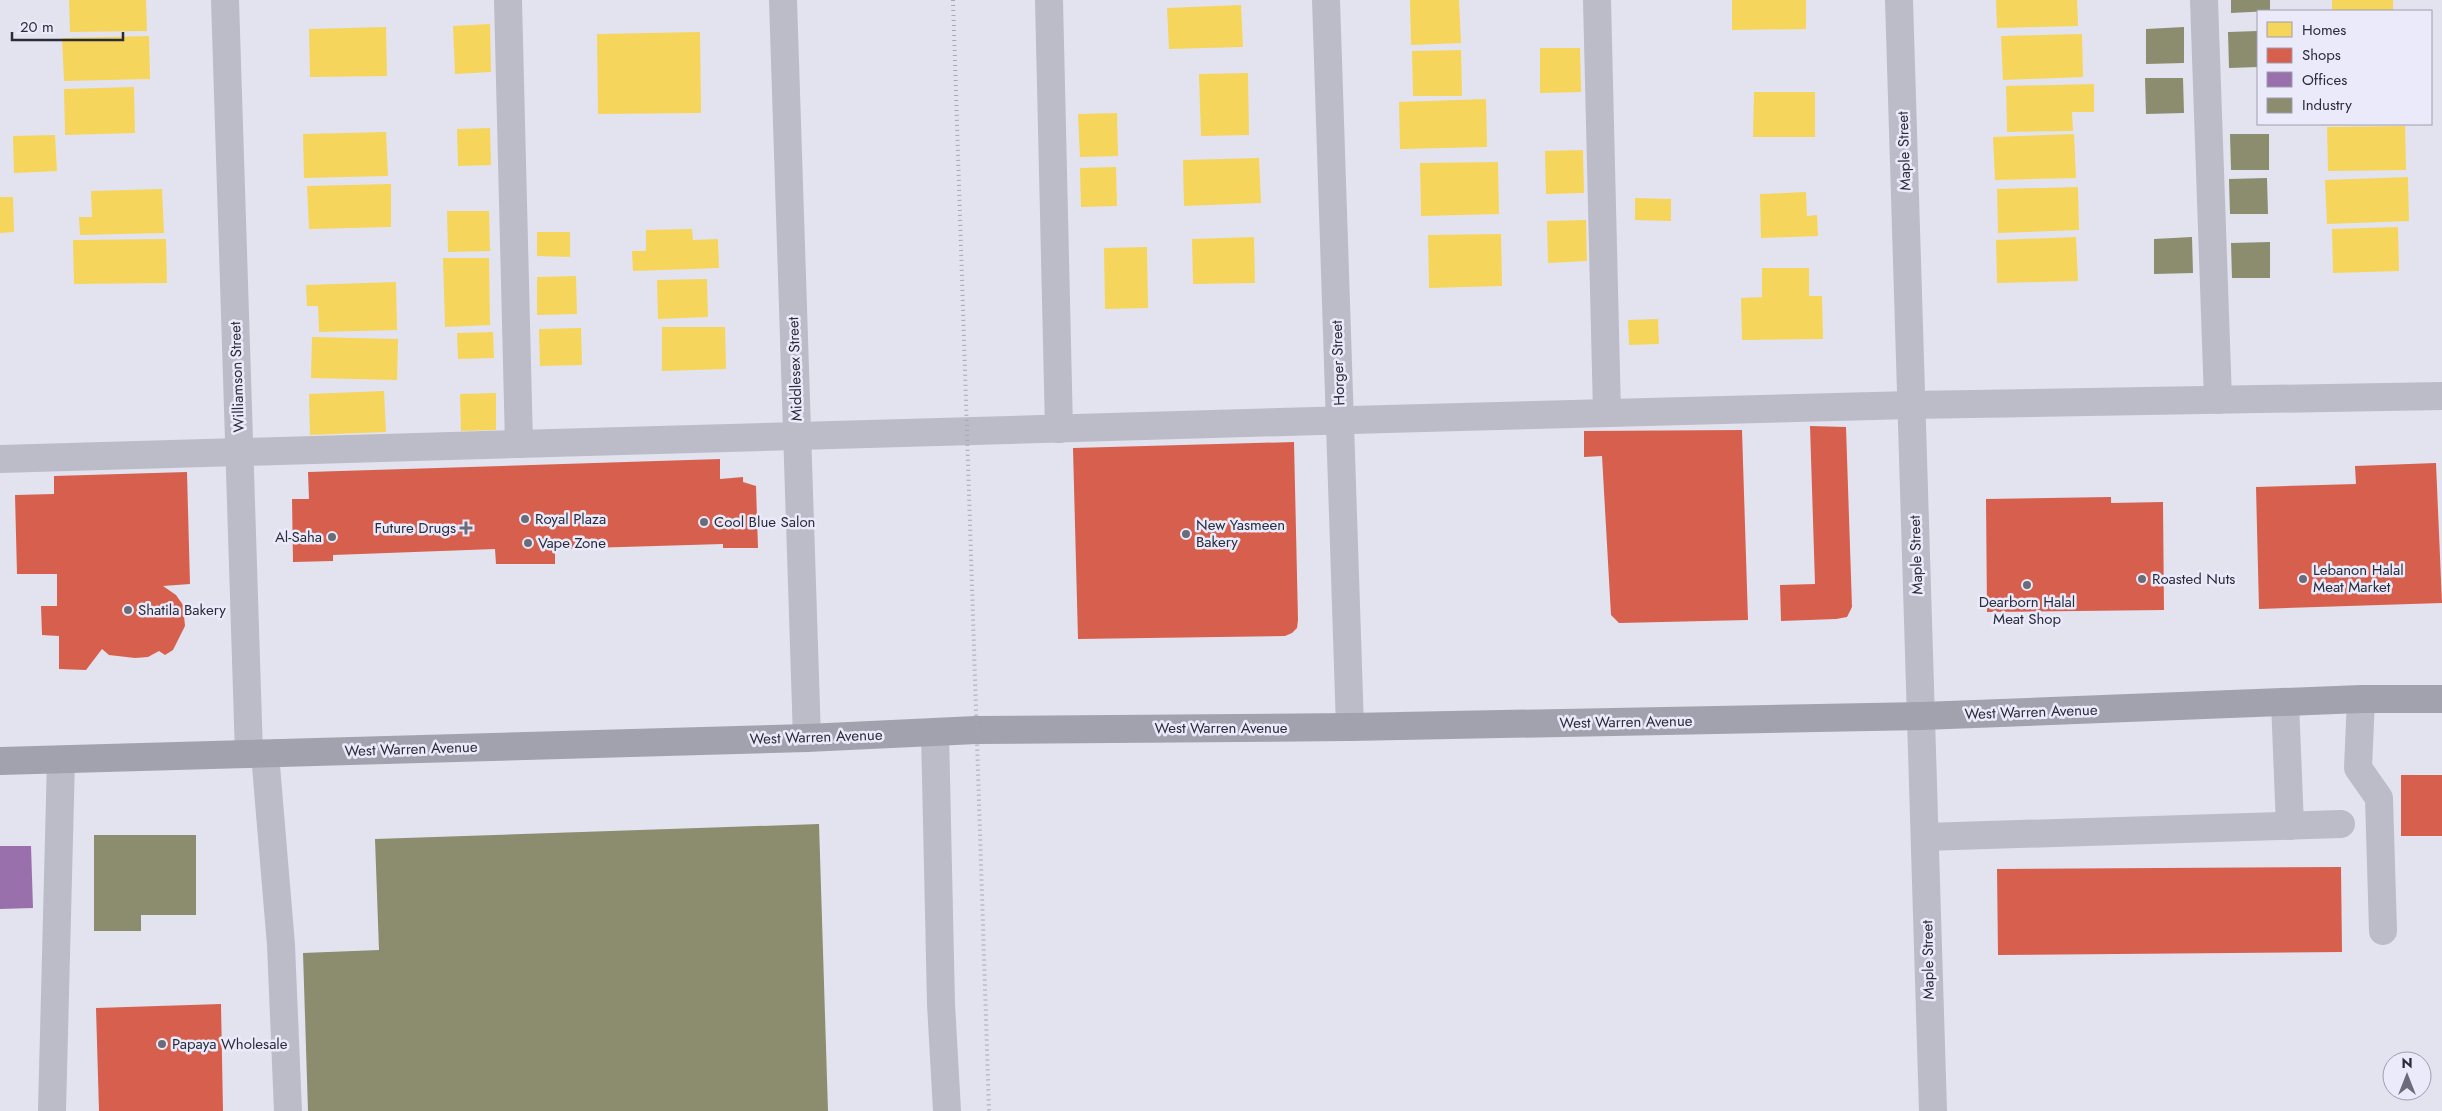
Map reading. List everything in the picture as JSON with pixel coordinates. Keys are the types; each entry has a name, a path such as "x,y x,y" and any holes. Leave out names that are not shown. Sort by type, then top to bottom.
{"main road":[{"name":"West Warren Avenue","path":"0,762 807,738 935,732 1350,727 1922,716 2361,699 2442,699"}],"street":[{"name":"Williamson Street","path":"225,0 239,451 257,754 281,946 288,1111"},
{"path":"508,0 520,444"},
{"name":"Middlesex Street","path":"783,0 807,738"},
{"path":"1049,0 1059,429"},
{"name":"Horger Street","path":"1326,0 1350,727"},
{"path":"1597,0 1607,413"},
{"name":"Maple Street","path":"1899,0 1933,1111"},
{"path":"2204,0 2218,400"},
{"path":"0,459 1607,413 2442,396"},
{"path":"2361,699 2358,768 2379,798 2383,931"},
{"path":"2285,702 2290,826"},
{"path":"935,732 941,1004 947,1111"},
{"path":"52,1111 61,760"},
{"path":"1925,838 2341,824"}],"building: Homes":[{"path":"69,0 146,0 147,31 70,32"},
{"path":"1410,0 1459,0 1461,43 1411,45"},
{"path":"1732,0 1806,0 1806,29 1732,30"},
{"path":"1996,0 2077,0 2078,26 1997,28"},
{"path":"2332,0 2393,0 2393,10 2332,10"},
{"path":"1241,5 1243,47 1169,49 1167,8"},
{"path":"490,24 491,72 455,74 453,26"},
{"path":"386,27 387,76 310,77 309,29"},
{"path":"700,32 701,113 598,114 597,34"},
{"path":"2082,34 2083,77 2003,80 2001,36"},
{"path":"149,36 150,79 64,81 62,38"},
{"path":"1540,48 1580,48 1581,92 1540,93"},
{"path":"1461,50 1462,96 1413,96 1412,51"},
{"path":"1248,73 1249,135 1201,136 1199,74"},
{"path":"2094,84 2094,112 2072,112 2073,131 2007,132 2006,86"},
{"path":"134,87 135,133 65,135 64,89"},
{"path":"1754,92 1815,92 1815,137 1753,137"},
{"path":"1486,99 1487,147 1400,149 1399,102"},
{"path":"1117,113 1118,156 1080,157 1078,114"},
{"path":"2405,126 2406,170 2328,171 2327,127"},
{"path":"490,128 491,165 458,166 457,129"},
{"path":"386,132 388,176 304,178 303,134"},
{"path":"2074,134 2076,178 1995,180 1993,137"},
{"path":"55,135 57,171 14,173 13,136"},
{"path":"1583,150 1584,193 1546,194 1545,151"},
{"path":"1259,158 1261,203 1184,206 1183,160"},
{"path":"1498,162 1499,214 1421,216 1420,163"},
{"path":"1116,167 1117,206 1081,207 1080,168"},
{"path":"2408,177 2409,221 2327,224 2325,180"},
{"path":"391,184 391,227 309,229 307,186"},
{"path":"2078,187 2079,230 1998,233 1997,189"},
{"path":"162,189 164,233 80,235 79,217 92,217 91,191"},
{"path":"1806,192 1807,216 1817,215 1818,236 1761,238 1760,194"},
{"path":"0,197 13,197 14,232 0,233"},
{"path":"1635,198 1671,199 1671,221 1635,220"},
{"path":"447,211 489,211 490,251 448,252"},
{"path":"1586,220 1587,261 1548,263 1547,221"},
{"path":"2398,227 2399,271 2333,273 2332,229"},
{"path":"692,229 693,240 718,239 719,268 633,271 632,251 646,251 646,230"},
{"path":"537,232 570,232 570,257 537,256"},
{"path":"1501,234 1502,286 1429,288 1428,235"},
{"path":"1254,237 1255,283 1193,284 1192,239"},
{"path":"2076,237 2078,281 1997,283 1996,240"},
{"path":"166,239 167,283 74,284 73,240"},
{"path":"1147,247 1148,308 1105,309 1104,248"},
{"path":"443,258 489,258 490,325 445,327"},
{"path":"1762,268 1809,268 1809,296 1822,296 1823,339 1742,340 1741,298 1762,297"},
{"path":"576,276 577,314 537,315 537,277"},
{"path":"707,279 708,317 658,319 657,280"},
{"path":"396,282 397,330 319,332 318,306 307,306 306,285"},
{"path":"1658,319 1659,344 1629,345 1628,320"},
{"path":"662,327 725,327 726,369 662,371"},
{"path":"581,328 582,365 540,366 539,329"},
{"path":"493,332 494,358 458,359 457,333"},
{"path":"312,337 398,339 397,380 311,378"},
{"path":"384,391 386,432 310,435 309,394"},
{"path":"496,393 496,430 461,431 460,394"}],"building: Shops":[{"path":"1810,426 1846,427 1852,607 1847,617 1781,621 1780,585 1815,584"},
{"path":"1742,430 1748,620 1619,623 1611,615 1602,456 1584,457 1584,431"},
{"name":"New Yasmeen Bakery","path":"1294,442 1298,620 1297,628 1292,633 1285,636 1078,639 1073,448"},
{"name":"Royal Plaza","path":"720,459 720,479 743,477 743,482 756,486 758,548 723,548 723,544 555,549 555,564 496,564 495,549 333,555 333,561 293,562 292,499 309,499 308,472"},
{"path":"2436,463 2442,603 2259,609 2256,487 2356,484 2355,466"},
{"path":"187,472 190,584 163,586 176,595 183,605 185,626 173,650 165,655 159,651 148,657 135,658 109,655 102,649 86,670 59,669 59,636 42,635 41,606 57,606 57,574 17,574 15,495 54,494 54,476"},
{"path":"2111,497 2111,503 2163,502 2164,610 1987,612 1986,499"},
{"path":"2401,775 2442,775 2442,836 2401,836"},
{"path":"2341,867 2342,952 1998,955 1997,869"},
{"path":"221,1004 223,1111 99,1111 96,1008"}],"building: Offices":[{"path":"0,846 31,846 33,908 0,909"}],"building: Industry":[{"path":"2231,0 2270,0 2270,10 2231,13"},
{"path":"2184,27 2184,63 2146,64 2146,29"},
{"path":"2257,31 2257,67 2229,68 2228,32"},
{"path":"2145,78 2183,78 2184,113 2146,114"},
{"path":"2230,134 2269,134 2269,170 2231,170"},
{"path":"2267,178 2268,214 2230,214 2229,179"},
{"path":"2192,237 2193,273 2154,274 2154,239"},
{"path":"2270,242 2270,278 2232,278 2231,243"},
{"path":"819,824 828,1111 308,1111 303,953 379,950 375,839"},
{"path":"94,835 196,835 196,915 141,915 141,931 94,931"}],"railway":[{"path":"953,0 989,1111"}],"place":[{"name":"Royal Plaza","path":"525,519"},
{"name":"Cool Blue Salon","path":"704,522"},
{"name":"Future Drugs","path":"466,528"},
{"name":"New Yasmeen Bakery","path":"1186,534"},
{"name":"Al-Saha","path":"332,537"},
{"name":"Vape Zone","path":"528,543"},
{"name":"Roasted Nuts","path":"2142,579"},
{"name":"Lebanon Halal Meat Market","path":"2303,579"},
{"name":"Dearborn Halal Meat Shop","path":"2027,585"},
{"name":"Shatila Bakery","path":"128,610"},
{"name":"Papaya Wholesale","path":"162,1044"}]}
